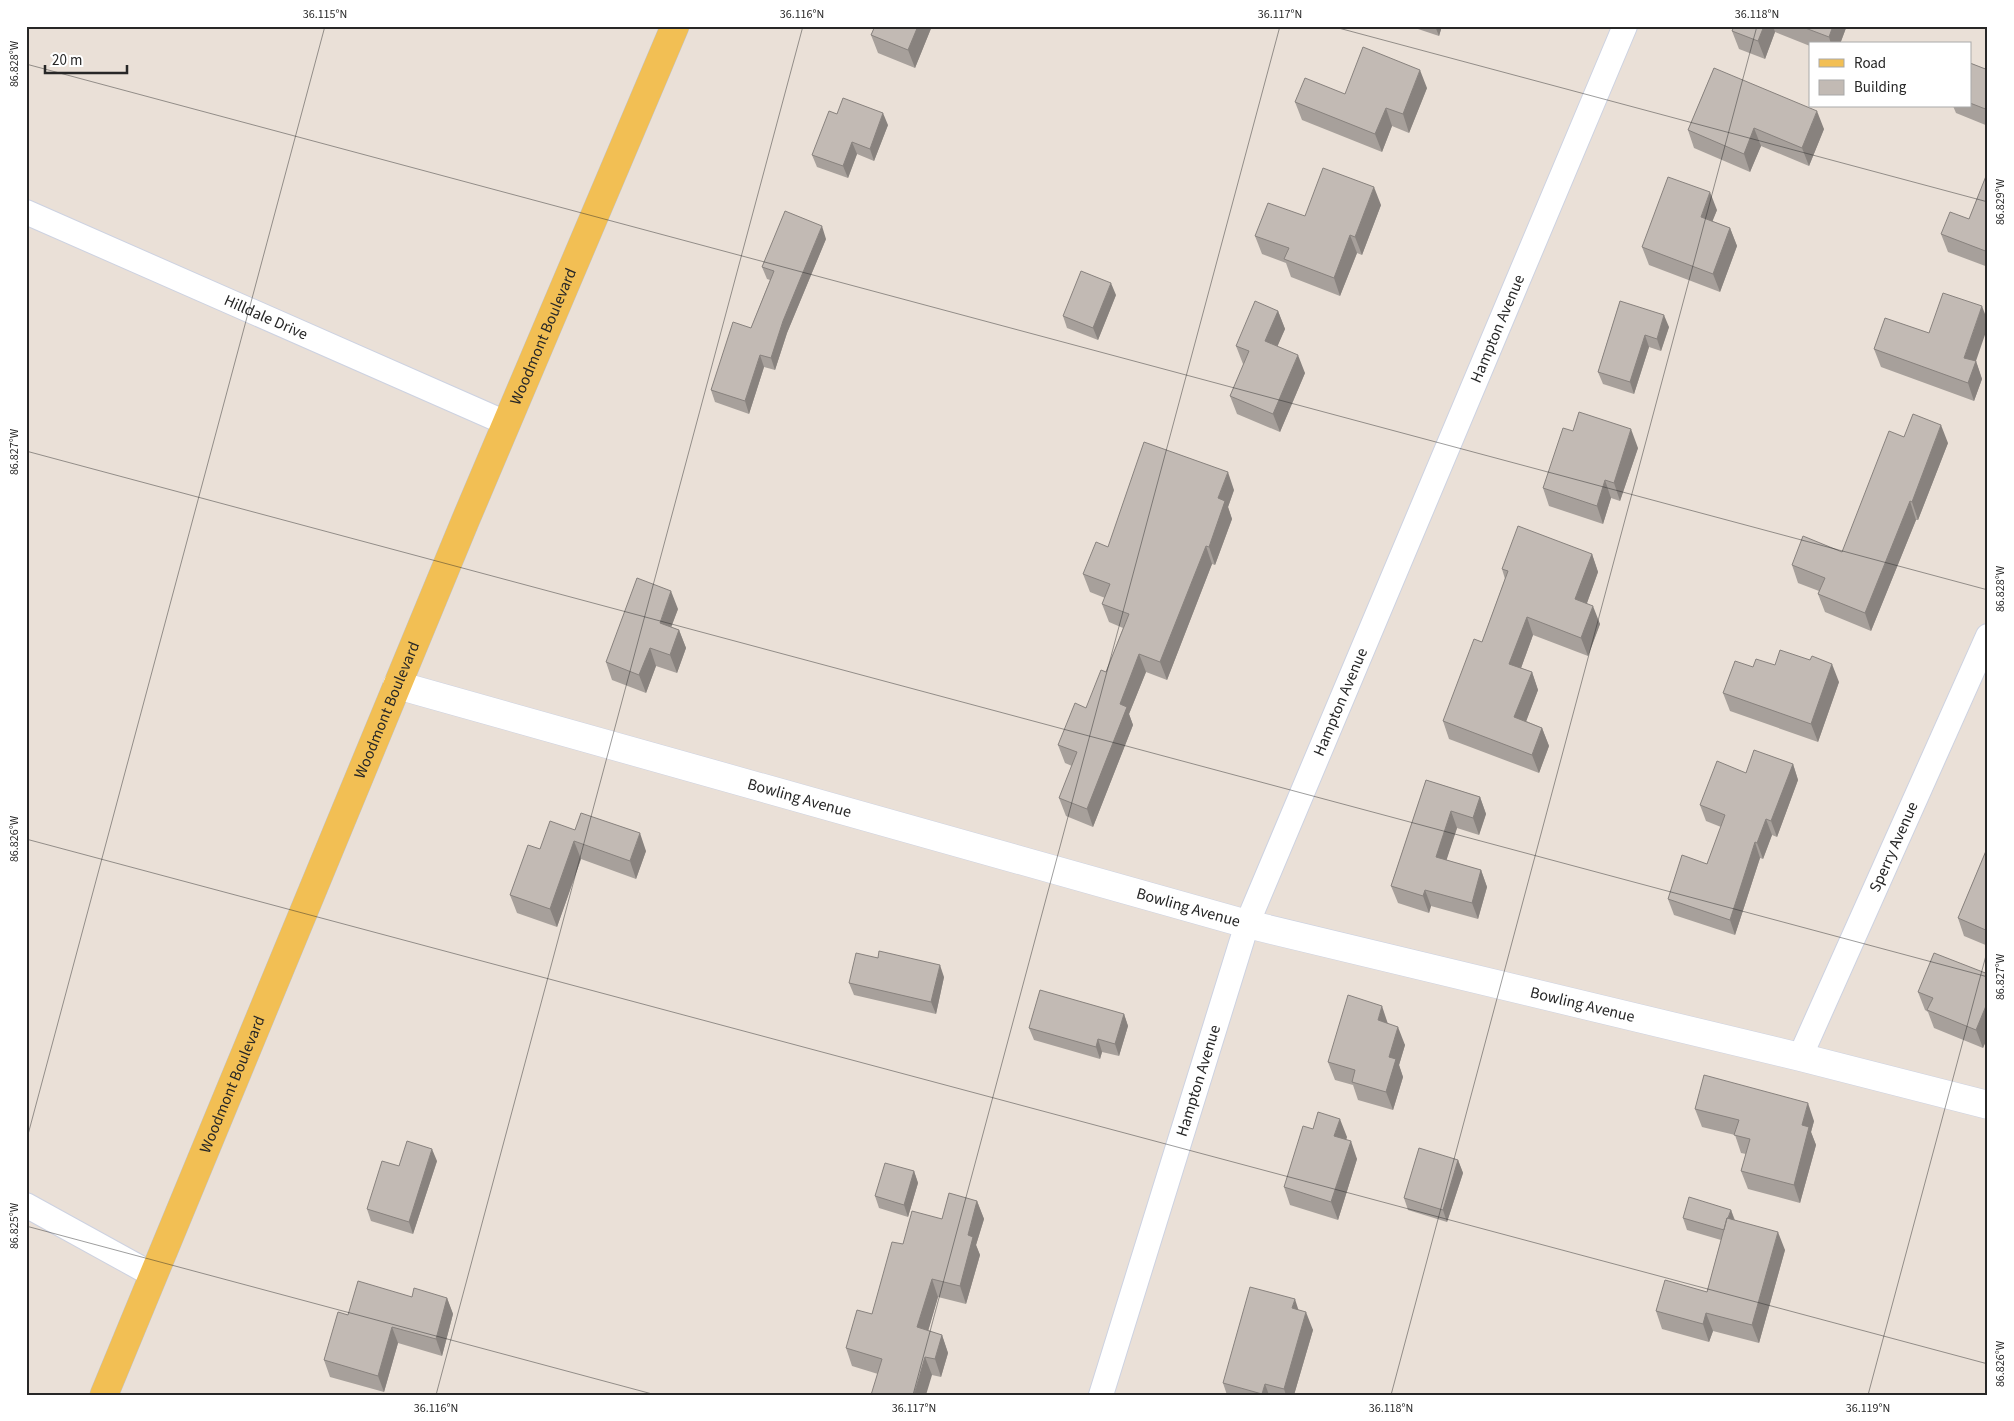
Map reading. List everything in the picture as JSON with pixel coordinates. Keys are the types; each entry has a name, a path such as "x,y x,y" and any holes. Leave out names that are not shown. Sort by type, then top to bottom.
{"main road":[{"name":"Woodmont Boulevard","path":"104,1395 506,423 675,26"}],"street":[{"name":"Hampton Avenue","path":"1102,1395 1247,924 1625,26"},
{"name":"Hilldale Drive","path":"26,212 506,423"},
{"name":"Sperry Avenue","path":"1800,1057 1988,636"},
{"name":"Bowling Avenue","path":"397,685 1247,924 1800,1057 1988,1105"},
{"path":"26,1205 154,1275"}],"building":[{"path":"875,26 918,26 908,50 871,35"},
{"path":"1734,26 1764,26 1758,41 1732,31"},
{"path":"1800,26 1833,26 1829,37"},
{"path":"1363,47 1420,70 1403,114 1386,108 1375,134 1295,102 1305,78 1345,94"},
{"path":"1972,64 1988,70 1988,110 1972,104"},
{"path":"1714,68 1817,111 1802,148 1754,128 1744,154 1688,130"},
{"path":"843,98 883,113 870,149 852,142 843,166 812,155 829,111 837,114"},
{"path":"1323,168 1374,187 1355,237 1350,235 1334,278 1284,259 1289,248 1255,236 1268,203 1305,216"},
{"path":"1988,171 1988,252 1941,234 1950,212 1969,219"},
{"path":"1668,177 1710,192 1701,217 1730,228 1713,274 1642,247"},
{"path":"785,211 822,226 783,321 771,358 760,355 745,401 711,390 733,322 751,328 774,271 762,267"},
{"path":"1081,271 1111,283 1093,328 1063,316"},
{"path":"1943,293 1982,306 1964,358 1976,361 1968,383 1874,349 1885,318 1929,333"},
{"path":"1255,301 1278,311 1265,341 1298,355 1273,414 1230,396 1249,351 1236,346"},
{"path":"1620,301 1664,315 1657,339 1645,335 1630,382 1598,372"},
{"path":"1579,412 1631,429 1614,483 1605,480 1597,506 1543,488 1563,428 1573,431"},
{"path":"1913,414 1941,425 1912,502 1910,501 1865,613 1818,594 1825,578 1792,565 1803,536 1842,552 1889,431 1904,437"},
{"path":"1144,442 1228,472 1218,498 1225,501 1209,547 1206,546 1160,662 1139,654 1120,704 1127,707 1087,809 1059,798 1077,752 1058,745 1075,703 1086,708 1101,670 1106,672 1129,614 1102,604 1110,584 1083,574 1096,542 1108,547"},
{"path":"1518,526 1592,554 1575,599 1593,606 1581,638 1527,617 1509,664 1532,672 1514,717 1542,728 1532,755 1443,721 1474,639 1482,642 1508,571 1502,569"},
{"path":"637,578 671,591 660,623 679,630 670,655 650,648 639,675 606,662"},
{"path":"1780,650 1810,660 1812,656 1832,664 1811,724 1723,693 1735,661 1753,667 1756,659 1775,665"},
{"path":"1754,750 1793,764 1771,821 1766,819 1757,843 1755,842 1730,920 1668,899 1682,855 1707,864 1725,815 1700,805 1717,761 1746,773"},
{"path":"1426,780 1480,797 1473,818 1451,811 1436,857 1481,870 1472,903 1425,890 1423,896 1391,886"},
{"path":"581,813 640,833 630,861 574,841 550,909 510,895 528,845 540,849 550,821 575,830"},
{"path":"1988,846 1988,931 1958,918"},
{"path":"879,951 940,965 931,1002 849,983 856,953 878,958"},
{"path":"1934,953 1988,974 1988,1001 1976,1030 1927,1010 1933,998 1918,992"},
{"path":"1040,990 1124,1014 1115,1044 1098,1039 1096,1047 1029,1028"},
{"path":"1348,995 1382,1006 1378,1020 1398,1027 1389,1057 1396,1059 1386,1092 1352,1082 1355,1070 1328,1062"},
{"path":"1704,1075 1808,1103 1802,1125 1809,1127 1794,1185 1741,1171 1750,1139 1734,1135 1739,1120 1695,1109"},
{"path":"1318,1112 1340,1119 1334,1136 1351,1141 1331,1202 1284,1187 1303,1126 1313,1129"},
{"path":"407,1141 432,1149 409,1222 367,1209 382,1161 399,1166"},
{"path":"1419,1148 1458,1160 1443,1210 1404,1198"},
{"path":"885,1163 914,1171 904,1205 875,1196"},
{"path":"949,1193 977,1201 968,1235 973,1237 960,1286 932,1279 917,1327 942,1335 935,1359 925,1357 914,1395 871,1395 882,1359 846,1348 857,1310 872,1314 892,1242 903,1244 912,1211 942,1219"},
{"path":"1689,1197 1731,1210 1724,1230 1683,1218"},
{"path":"1727,1218 1778,1232 1752,1325 1706,1313 1703,1324 1656,1311 1665,1280 1707,1292"},
{"path":"358,1281 412,1297 414,1288 447,1298 436,1339 392,1327 378,1376 324,1360 338,1312 348,1315"},
{"path":"1250,1287 1295,1299 1292,1308 1306,1312 1284,1389 1265,1384 1262,1394 1223,1383"}]}
